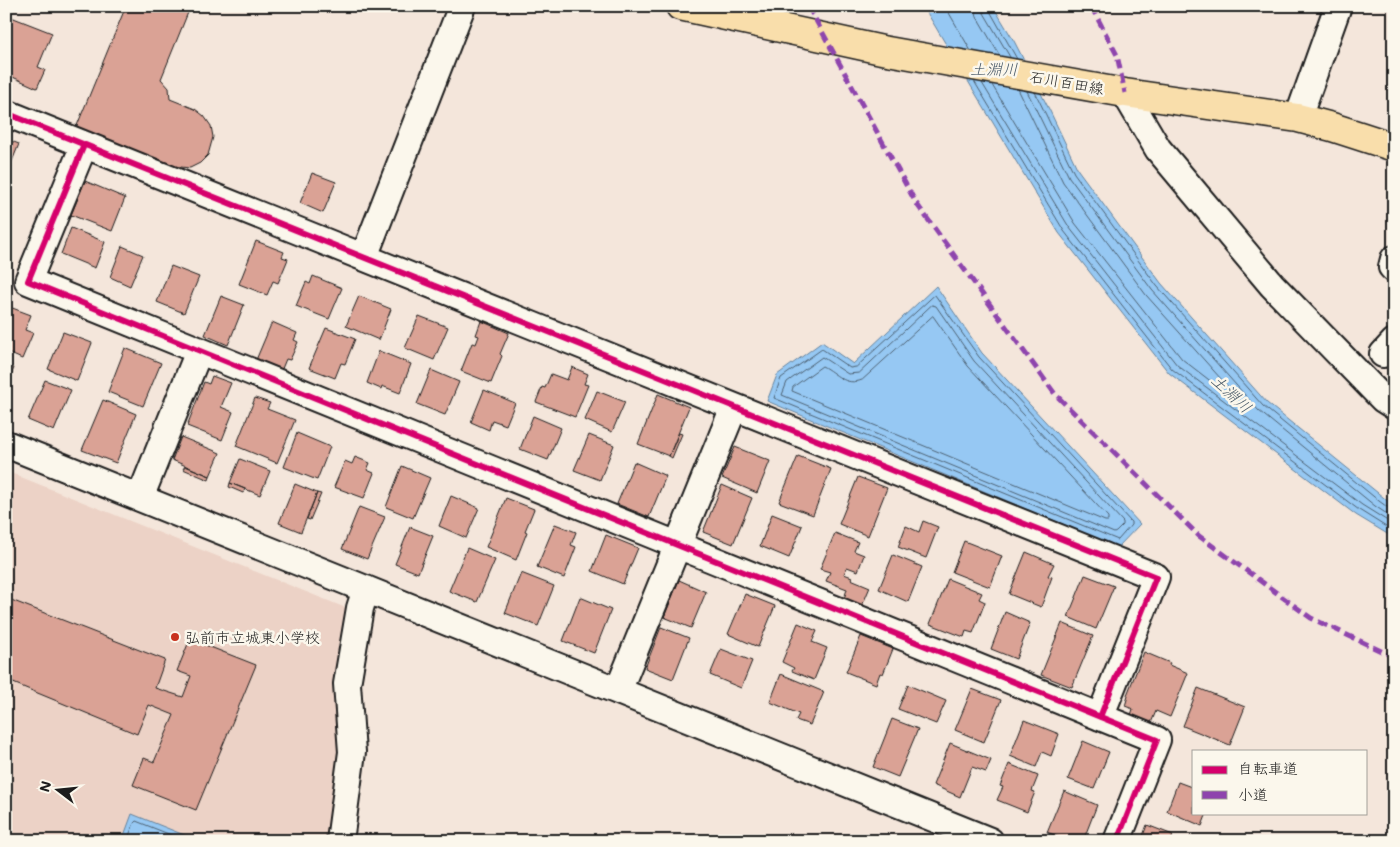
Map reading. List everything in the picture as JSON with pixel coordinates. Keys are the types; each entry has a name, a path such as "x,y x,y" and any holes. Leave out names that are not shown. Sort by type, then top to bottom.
{"main road":[{"name":"石川百田線","path":"680,6 882,50 1125,93 1298,118 1394,147"}],"street":[{"path":"364,257 462,6"},
{"path":"1298,118 1338,6"},
{"path":"1125,93 1158,149 1272,285 1383,399 1394,406"},
{"path":"6,113 1156,577 1100,717"},
{"path":"84,144 28,281 1157,740 1117,841"},
{"path":"1394,259 1392,267 1394,269"},
{"path":"140,498 199,351"},
{"path":"618,691 734,406"},
{"path":"6,444 990,841"},
{"path":"340,841 352,752 347,684 360,608 366,589"}],"shaded area":[{"name":"弘前市立城東小学校","path":"6,471 351,610 346,751 334,841 6,841"}],"water":[{"name":"土淵川","path":"923,6 993,6 1014,41 1078,170 1161,283 1267,403 1394,506 1394,538 1356,515 1169,373 1059,233"},
{"path":"936,286 982,353 1140,524 1118,547 767,401 777,375 822,342 853,364"},
{"path":"132,814 199,841 122,841"}],"building":[{"path":"126,6 189,6 161,79 169,88 170,99 195,109 204,116 211,126 213,137 208,155 200,163 190,168 171,166 76,128"},
{"path":"6,15 52,33 38,67 45,70 37,88 6,74"},
{"path":"6,139 19,144 6,176"},
{"path":"312,173 336,182 323,213 300,203"},
{"path":"85,181 125,198 112,231 71,215"},
{"path":"71,228 105,242 95,268 61,254"},
{"path":"256,241 284,252 282,257 288,259 278,283 273,281 267,295 239,284"},
{"path":"122,246 143,255 130,286 110,277"},
{"path":"171,266 199,277 184,313 157,302"},
{"path":"313,276 342,288 329,319 296,306 306,282 310,284"},
{"path":"221,296 244,305 228,345 205,335"},
{"path":"359,296 391,309 379,340 346,326"},
{"path":"7,306 31,315 25,330 33,333 22,359 6,352"},
{"path":"419,316 448,327 434,360 405,348"},
{"path":"481,321 509,333 491,383 461,371 472,343 476,344 479,336 476,335"},
{"path":"272,322 297,333 294,340 298,342 290,360 286,359 281,371 256,360"},
{"path":"326,328 355,339 345,364 341,363 335,378 309,368"},
{"path":"63,332 92,343 77,381 48,369"},
{"path":"125,348 161,363 143,406 108,392"},
{"path":"379,351 411,364 400,393 382,386 381,389 367,383"},
{"path":"6,365 14,368 6,387"},
{"path":"572,367 588,374 584,384 588,385 575,417 536,402 542,387 545,388 551,374 567,380"},
{"path":"431,370 459,382 445,415 417,404"},
{"path":"212,376 231,383 221,407 233,412 222,440 187,426 204,382 209,384"},
{"path":"45,380 71,390 54,431 28,420"},
{"path":"484,390 515,403 506,425 492,420 489,430 471,422"},
{"path":"597,391 625,402 612,432 585,420"},
{"path":"658,394 689,407 669,456 638,444"},
{"path":"255,398 270,403 267,409 295,420 277,463 236,446"},
{"path":"103,400 136,414 116,463 82,450"},
{"path":"533,416 561,428 548,460 520,449"},
{"path":"297,433 330,447 317,480 284,467"},
{"path":"679,433 682,434 672,458 669,456"},
{"path":"589,435 614,445 600,480 574,470"},
{"path":"181,437 220,453 210,476 172,460"},
{"path":"735,447 770,461 757,493 722,478"},
{"path":"798,456 831,469 813,515 779,502"},
{"path":"355,457 370,463 367,470 374,473 364,498 334,487 345,461 352,464"},
{"path":"240,459 270,471 260,495 230,483"},
{"path":"634,462 666,476 649,517 617,504"},
{"path":"185,466 210,476 209,480 183,469"},
{"path":"402,466 430,478 413,518 386,507"},
{"path":"858,477 887,488 868,536 839,524"},
{"path":"230,483 245,489 243,493 229,487"},
{"path":"295,484 317,493 301,532 279,523"},
{"path":"722,485 752,498 733,544 703,532"},
{"path":"317,493 321,494 310,520 307,519"},
{"path":"451,496 479,508 466,538 439,526"},
{"path":"506,498 534,509 516,560 486,547"},
{"path":"359,507 385,517 367,559 342,549"},
{"path":"772,514 802,526 789,558 760,546"},
{"path":"923,521 938,527 926,558 898,547 906,526 919,532"},
{"path":"555,524 576,532 571,545 576,547 564,578 537,567"},
{"path":"410,527 433,536 418,573 395,564"},
{"path":"835,533 858,542 854,551 864,555 858,571 847,567 844,574 870,587 862,606 844,599 847,589 826,581 830,572 820,569"},
{"path":"606,535 638,548 623,584 592,571"},
{"path":"964,541 1002,556 990,587 952,572"},
{"path":"467,548 495,560 477,602 449,591"},
{"path":"1026,552 1054,564 1048,576 1052,577 1041,607 1009,594"},
{"path":"893,555 922,567 908,602 879,589"},
{"path":"521,573 554,586 538,626 505,613"},
{"path":"1085,575 1114,586 1096,629 1068,617"},
{"path":"948,579 982,593 979,599 985,602 973,633 966,631 964,637 930,624"},
{"path":"679,580 706,592 691,628 664,617"},
{"path":"745,594 775,606 758,647 728,634"},
{"path":"580,597 611,610 594,653 563,641"},
{"path":"6,598 165,660 155,688 183,697 191,676 177,671 190,639 256,665 196,810 133,785 144,758 154,762 174,715 149,705 137,734 6,680"},
{"path":"1005,612 1030,623 1016,659 991,649"},
{"path":"798,623 817,631 812,642 827,648 814,680 792,671 794,668 782,662"},
{"path":"1062,623 1093,636 1072,687 1041,675"},
{"path":"661,627 689,638 673,679 645,668"},
{"path":"861,636 893,649 883,674 880,673 876,684 846,672"},
{"path":"721,649 752,661 741,688 710,675"},
{"path":"1144,652 1188,673 1170,717 1156,711 1151,723 1131,715 1133,709 1125,706 1127,695"},
{"path":"781,674 824,692 810,725 796,720 799,714 770,702"},
{"path":"908,685 946,701 936,724 898,709"},
{"path":"1198,688 1245,707 1230,745 1183,726"},
{"path":"972,689 1001,700 984,742 955,730"},
{"path":"892,719 918,729 898,777 873,767"},
{"path":"1024,720 1059,734 1051,756 1042,752 1036,767 1010,756"},
{"path":"1083,741 1109,752 1094,789 1068,779"},
{"path":"950,743 991,760 986,772 972,767 960,797 933,785"},
{"path":"1009,764 1038,776 1032,791 1035,792 1027,812 997,800 1003,787 1000,786"},
{"path":"1178,782 1192,787 1192,814 1207,814 1202,826 1167,811"},
{"path":"1064,791 1097,805 1083,841 1068,841 1047,832"},
{"path":"1147,825 1173,835 1171,841 1141,841"}],"marked path":[{"path":"808,6 916,203 1055,394 1199,536 1311,618 1394,657"},
{"path":"1091,6 1117,55 1125,93"}],"cycle path":[{"path":"6,113 1156,577 1100,717"},
{"path":"84,145 28,281 1157,740 1117,841"}],"place":[{"name":"弘前市立城東小学校","path":"175,637"}]}
